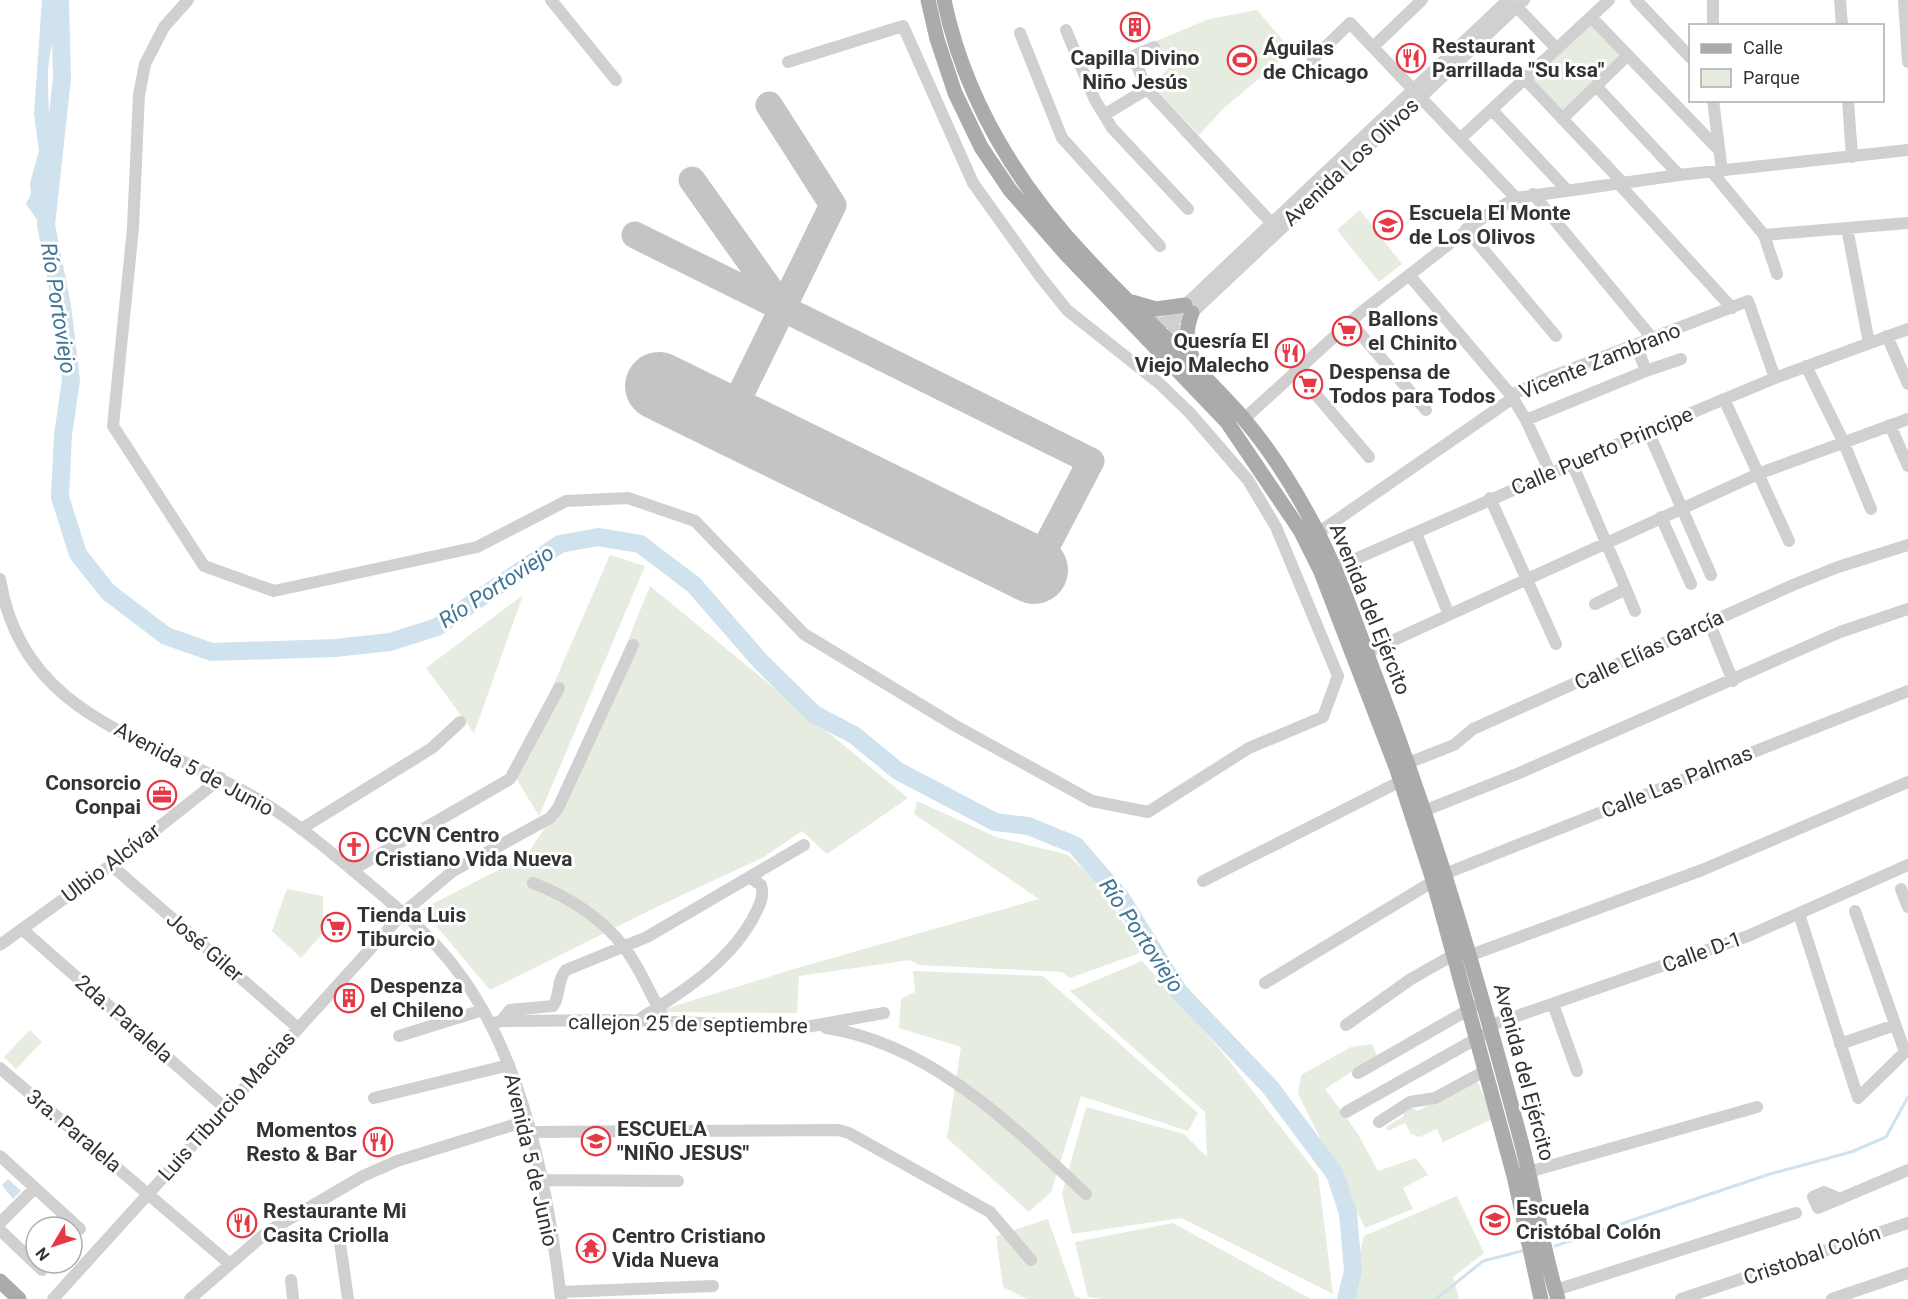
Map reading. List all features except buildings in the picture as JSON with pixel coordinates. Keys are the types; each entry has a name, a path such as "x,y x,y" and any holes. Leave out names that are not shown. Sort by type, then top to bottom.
{"main road":[{"name":"Avenida del Ejército","path":"928,0 937,39 955,93 981,147 1036,221 1123,305 1151,323 1244,419 1282,470 1328,571 1360,655 1440,877 1463,954 1484,1001 1521,1174 1541,1299"},
{"name":"Avenida del Ejército","path":"944,0 959,57 994,137 1047,213 1175,367 1227,422 1311,537"},
{"path":"1123,305 1156,309 1188,309 1186,340 1190,355 1202,375"},
{"name":"Avenida del Ejército","path":"1401,771 1425,810 1440,877"},
{"name":"Avenida del Ejército","path":"1463,954 1469,1009 1485,1071 1521,1174 1557,1295"},
{"path":"0,1281 19,1299"}],"street":[{"path":"188,0 164,27 145,64 139,95 133,228 113,426 204,566 274,591 477,547 566,501 628,498 695,522 804,634 954,724 1092,801 1148,812 1249,748 1323,717 1338,676 1276,527 1248,480 1190,413 1160,384 1067,310 1039,275 973,183 903,26 788,62"},
{"path":"551,0 616,80"},
{"path":"1373,47 1422,0"},
{"path":"1460,139 1610,0"},
{"path":"1636,0 1689,56"},
{"path":"1713,0 1713,24"},
{"path":"1840,0 1842,24"},
{"path":"1904,0 1908,62"},
{"path":"1517,2 1557,49"},
{"name":"Avenida Los Olivos","path":"1151,323 1175,319 1188,309 1517,2"},
{"path":"1591,17 1718,149"},
{"path":"1313,59 1350,23 1516,198"},
{"path":"1066,30 1112,128 1188,209"},
{"path":"1020,33 1062,138 1160,246"},
{"path":"1154,46 1133,56 1147,89 1275,227"},
{"path":"1562,119 1628,55"},
{"path":"1525,79 1732,308 1748,301 1775,378"},
{"path":"1596,86 1679,175"},
{"path":"1104,115 1147,89"},
{"path":"1713,102 1718,149 1717,172 1764,235 1777,274"},
{"path":"1848,102 1851,157"},
{"path":"1492,110 1567,189"},
{"path":"1244,419 1350,322 1466,229 1516,198 1679,175 1908,150"},
{"path":"1533,194 1653,339"},
{"path":"1764,235 1908,223"},
{"path":"1847,228 1869,343"},
{"path":"1466,229 1556,336"},
{"path":"1409,275 1512,397 1526,420 1550,472"},
{"name":"Vicente Zambrano","path":"1311,537 1512,397 1548,378 1732,308"},
{"path":"1175,319 1170,343 1175,367"},
{"path":"1350,322 1426,410"},
{"name":"Calle Puerto Principe","path":"1328,571 1490,498 1724,399 1908,329"},
{"path":"1887,336 1908,384"},
{"path":"1636,345 1646,371"},
{"path":"1526,420 1681,358"},
{"path":"1806,366 1843,441 1871,509"},
{"path":"1296,371 1369,457"},
{"path":"1724,399 1789,541"},
{"path":"1360,655 1758,474 1843,441 1908,420"},
{"path":"1890,425 1908,466"},
{"path":"1648,431 1711,575"},
{"path":"1572,463 1635,611"},
{"path":"1490,498 1556,644"},
{"path":"1661,518 1690,584"},
{"path":"1416,533 1449,615"},
{"name":"Calle Elías García","path":"1203,882 1401,771 1454,746 1473,729 1709,622 1838,567 1908,545"},
{"name":"Avenida 5 de Junio","path":"0,579 3,598 19,641 34,665 66,698 108,724 221,778 270,807 352,870 403,913 443,952 483,1010 496,1022 540,1180 560,1295"},
{"path":"1595,604 1626,589"},
{"path":"1425,810 1517,774 1840,632 1908,609"},
{"path":"1709,622 1733,681"},
{"name":"Luis Tiburcio Macias","path":"53,1299 403,913 453,871 550,818 558,808 633,645"},
{"path":"352,870 510,779 559,688"},
{"name":"Calle Las Palmas","path":"1265,983 1440,877 1908,691"},
{"path":"301,829 432,748 460,722"},
{"name":"Ulbio Alcívar","path":"0,945 111,866 221,778"},
{"path":"1346,1025 1411,979 1463,954 1702,870 1908,782"},
{"path":"496,1022 510,1010 553,1006 556,1002 558,982 566,970 624,947 804,845"},
{"name":"Calle D-1","path":"1346,1112 1477,1039 1491,1027 1705,952 1799,915 1908,865"},
{"name":"José Giler","path":"111,866 298,1028"},
{"path":"638,1020 695,983 743,936 758,908 763,891 757,880 749,877"},
{"path":"533,883 584,907 624,947 666,1021"},
{"path":"1901,889 1908,907"},
{"path":"1799,915 1858,1098 1906,1050 1855,911"},
{"name":"2da. Paralela","path":"23,930 225,1108"},
{"path":"1358,1072 1484,1001"},
{"path":"1553,1004 1577,1071"},
{"path":"399,1035 483,1010"},
{"name":"callejon 25 de septiembre","path":"496,1022 638,1020 820,1027 884,1013"},
{"path":"1840,1044 1895,1025"},
{"path":"820,1027 869,1036 933,1068 999,1116 1086,1194"},
{"path":"374,1098 509,1065"},
{"name":"3ra. Paralela","path":"0,1068 230,1264"},
{"path":"1379,1122 1410,1102 1435,1098 1485,1071"},
{"path":"1521,1174 1757,1107"},
{"path":"190,1299 280,1224 387,1164 527,1127 838,1130 849,1133 990,1212 1031,1260"},
{"path":"0,1156 65,1215"},
{"path":"1840,1199 1908,1170"},
{"path":"540,1180 678,1181"},
{"path":"0,1223 35,1188"},
{"path":"1557,1295 1796,1213"},
{"name":"Cristobal Colón","path":"1681,1299 1908,1223"},
{"path":"0,1230 24,1253"},
{"path":"339,1236 348,1299"},
{"path":"1832,1299 1908,1273"},
{"path":"291,1281 293,1299"},
{"path":"560,1295 713,1286"}],"green space":[{"path":"1257,10 1292,51 1224,108 1199,135 1159,93 1161,84 1159,77 1168,69 1156,41 1209,19"},
{"path":"1591,23 1622,55 1562,113 1530,79"},
{"path":"1360,210 1402,264 1379,282 1337,230"},
{"path":"610,555 645,566 539,816 514,775"},
{"path":"650,586 908,798 827,854 802,831 764,857 663,904 490,990 422,909 526,856 563,801"},
{"path":"523,595 474,733 426,668"},
{"path":"917,801 996,837 1068,855 1103,887 1140,953 1070,978 1062,972 919,965 910,960 799,976 797,1013 655,1012 801,967 1039,899 914,814"},
{"path":"287,889 323,896 323,933 301,958 272,931"},
{"path":"1142,961 1223,1053 1318,1175 1333,1294 1181,1218 1072,1234 1062,1194 1086,1107 1184,1134 1207,1157 1205,1112 1070,991"},
{"path":"913,971 1043,976 1198,1113 1188,1131 1081,1096 1051,1192 1029,1212 947,1138 961,1047 899,1028 901,999 915,992"},
{"path":"30,1030 42,1042 16,1069 4,1057"},
{"path":"1372,1044 1377,1055 1325,1089 1358,1134 1378,1171 1416,1158 1428,1175 1403,1188 1413,1209 1365,1228 1298,1094 1301,1075 1351,1047"},
{"path":"1478,1082 1493,1119 1443,1142 1437,1129 1419,1137 1411,1134 1405,1123 1388,1131 1386,1127 1404,1116 1403,1110 1414,1108 1417,1111"},
{"path":"1457,1196 1484,1253 1453,1277 1459,1299 1348,1299 1364,1236"},
{"path":"1048,1219 1075,1296 1083,1299 1027,1299 1003,1287 996,1236"},
{"path":"1173,1223 1311,1299 1103,1299 1088,1297 1075,1242"}],"water":[{"path":"42,0 53,0 54,28 48,70 49,173 44,210 38,221 26,204 31,194 30,183 39,151 34,114"},
{"path":"8,1179 21,1191 13,1199 2,1185"}],"waterway":[{"name":"Río Portoviejo","path":"60,0 62,78 46,225 62,306 71,380 63,435 60,497 78,554 108,592 166,636 212,652 335,648 390,642 437,627 560,544 598,537 640,544 694,585 761,662 814,714 854,735 898,771 995,822 1028,826 1075,845 1121,898 1179,992 1270,1087 1335,1174 1348,1213 1353,1271 1346,1299"},
{"path":"1555,1246 1770,1174 1851,1152 1886,1137 1908,1097"},
{"path":"1436,1299 1483,1261 1522,1251"}],"taxiway":[{"path":"728,420 833,205 769,105"},
{"path":"692,180 781,305"},
{"path":"635,235 1091,461 1034,570"}],"runway":[{"path":"659,386 1034,570"}],"place":[{"name":"Capilla Divino Niño Jesús","path":"1135,27"},
{"name":"Restaurant Parrillada \"Su ksa\"","path":"1411,58"},
{"name":"Águilas de Chicago","path":"1242,60"},
{"name":"Escuela El Monte de Los Olivos","path":"1388,225"},
{"name":"Ballons el Chinito","path":"1347,331"},
{"name":"Quesría El Viejo Malecho","path":"1290,353"},
{"name":"Despensa de Todos para Todos","path":"1308,384"},
{"name":"Consorcio Conpai","path":"162,795"},
{"name":"CCVN Centro Cristiano Vida Nueva","path":"354,847"},
{"name":"Tienda Luis Tiburcio","path":"336,927"},
{"name":"Despenza el Chileno","path":"349,998"},
{"name":"ESCUELA \"NIÑO JESUS\"","path":"596,1141"},
{"name":"Momentos Resto & Bar","path":"378,1142"},
{"name":"Escuela Cristóbal Colón","path":"1495,1220"},
{"name":"Restaurante Mi Casita Criolla","path":"242,1223"},
{"name":"Centro Cristiano Vida Nueva","path":"591,1248"}]}
